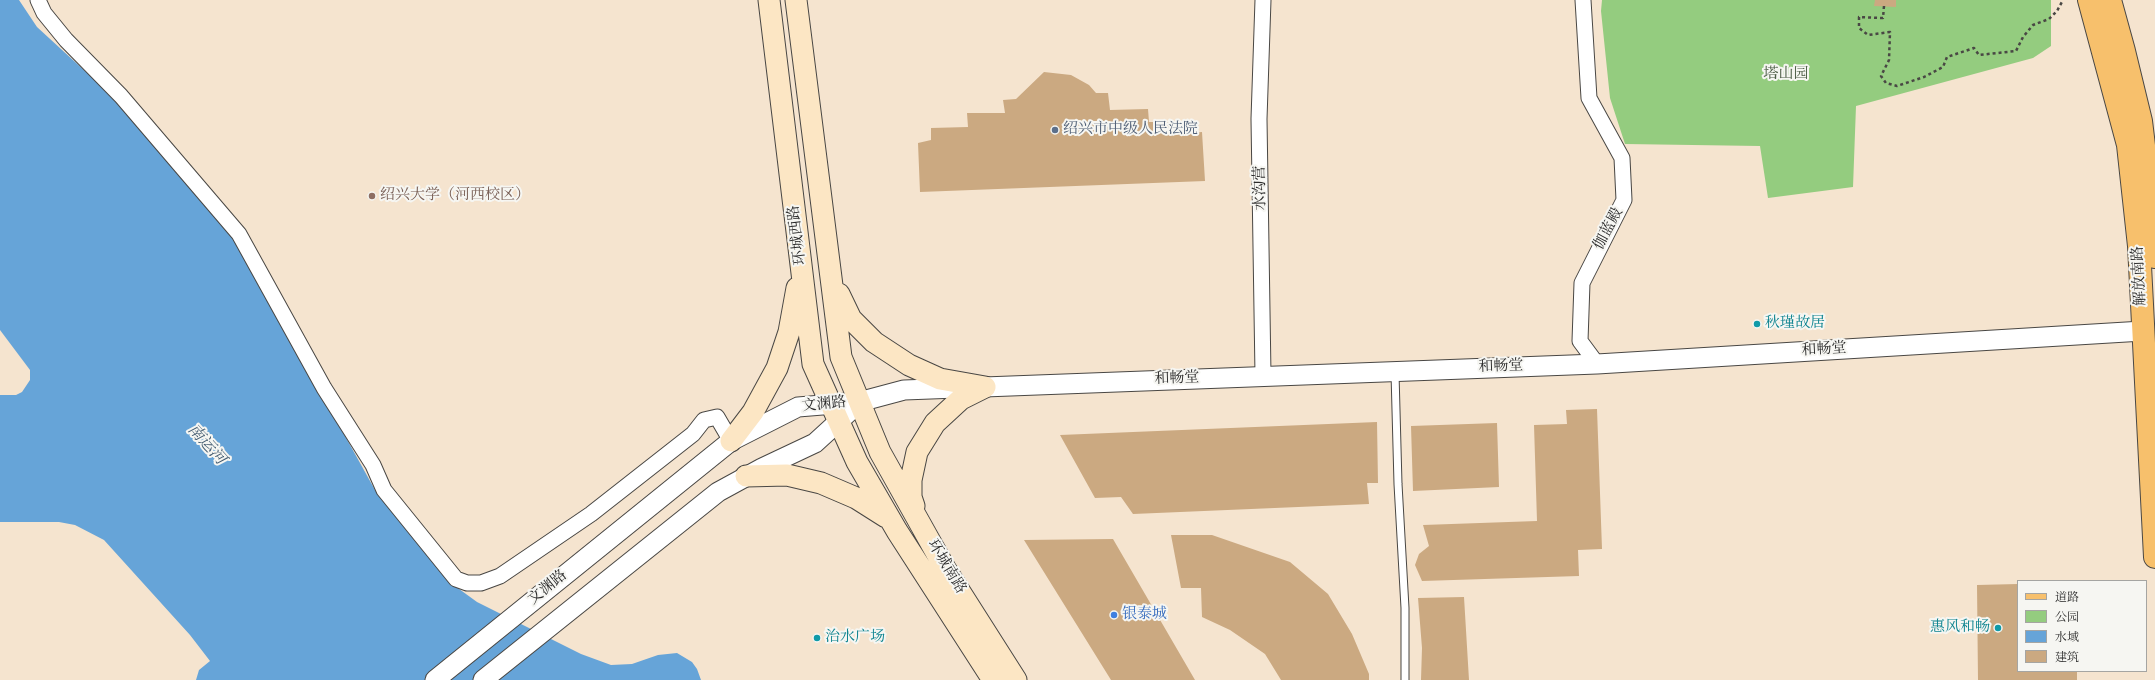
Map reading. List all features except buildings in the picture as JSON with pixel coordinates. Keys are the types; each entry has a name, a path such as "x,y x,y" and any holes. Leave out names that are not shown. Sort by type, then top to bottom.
{"main road":[{"name":"环城西路","path":"769,0 813,364 857,462"},
{"name":"环城西路","path":"796,0 841,357 880,452"},
{"name":"解放南路","path":"2089,0 2128,145 2149,330 2155,557"},
{"name":"解放南路","path":"2110,0 2141,121 2151,203 2155,270"},
{"path":"828,251 838,290 851,319 874,342 909,365 940,379 984,387"},
{"path":"731,441 753,412 777,368 789,332 795,305 800,253"},
{"path":"923,529 911,497 911,480 917,452 935,423 961,399 984,387"},
{"name":"环城南路","path":"880,452 946,570 1016,680"},
{"name":"环城南路","path":"857,462 891,520 993,680"},
{"path":"746,476 787,475 821,483 856,498 891,520"}],"street":[{"path":"38,0 44,13 66,40 121,96 239,234 324,388 373,465 384,490 456,579 467,582 481,583 500,576 591,514 693,434 704,420 717,417 731,441"},
{"name":"水沟营","path":"1263,0 1260,119 1263,375"},
{"name":"伽蓝殿","path":"1583,0 1589,98 1622,158 1624,200 1582,283 1580,341 1597,364"},
{"name":"和畅堂","path":"859,402 904,390 1263,375 1597,364 2149,330"},
{"name":"文渊路","path":"435,680 731,441 798,407 834,413 859,402"},
{"name":"文渊路","path":"482,680 718,492 746,476 815,443 834,413"}],"lane":[{"path":"1395,371 1398,484 1406,608 1405,680"}],"path":[{"path":"1884,6 1883,18 1859,17 1859,28 1868,35 1890,32 1889,60 1881,76 1886,83 1897,86 1924,77 1943,67 1947,57 1974,48 1979,55 2016,51 2023,37 2033,25 2049,19 2057,11 2063,0"}],"green space":[{"name":"塔山园","path":"1602,0 2051,0 2051,46 2033,58 1856,106 1853,187 1768,198 1760,146 1625,144 1610,98 1601,11"}],"water":[{"name":"南运河","path":"0,0 19,0 37,27 122,105 232,232 375,490 455,586 477,602 581,654 611,665 632,664 658,655 677,653 692,662 697,669 701,680 196,680 199,670 210,661 190,635 104,540 75,525 59,522 0,522 0,395 16,395 22,392 30,380 30,370 0,330"}],"place":[{"name":"绍兴市中级人民法院","path":"1055,130"},
{"name":"绍兴大学（河西校区）","path":"372,196"},
{"name":"秋瑾故居","path":"1757,324"},
{"name":"银泰城","path":"1114,615"},
{"name":"惠风和畅","path":"1998,628"},
{"name":"治水广场","path":"817,638"}]}
